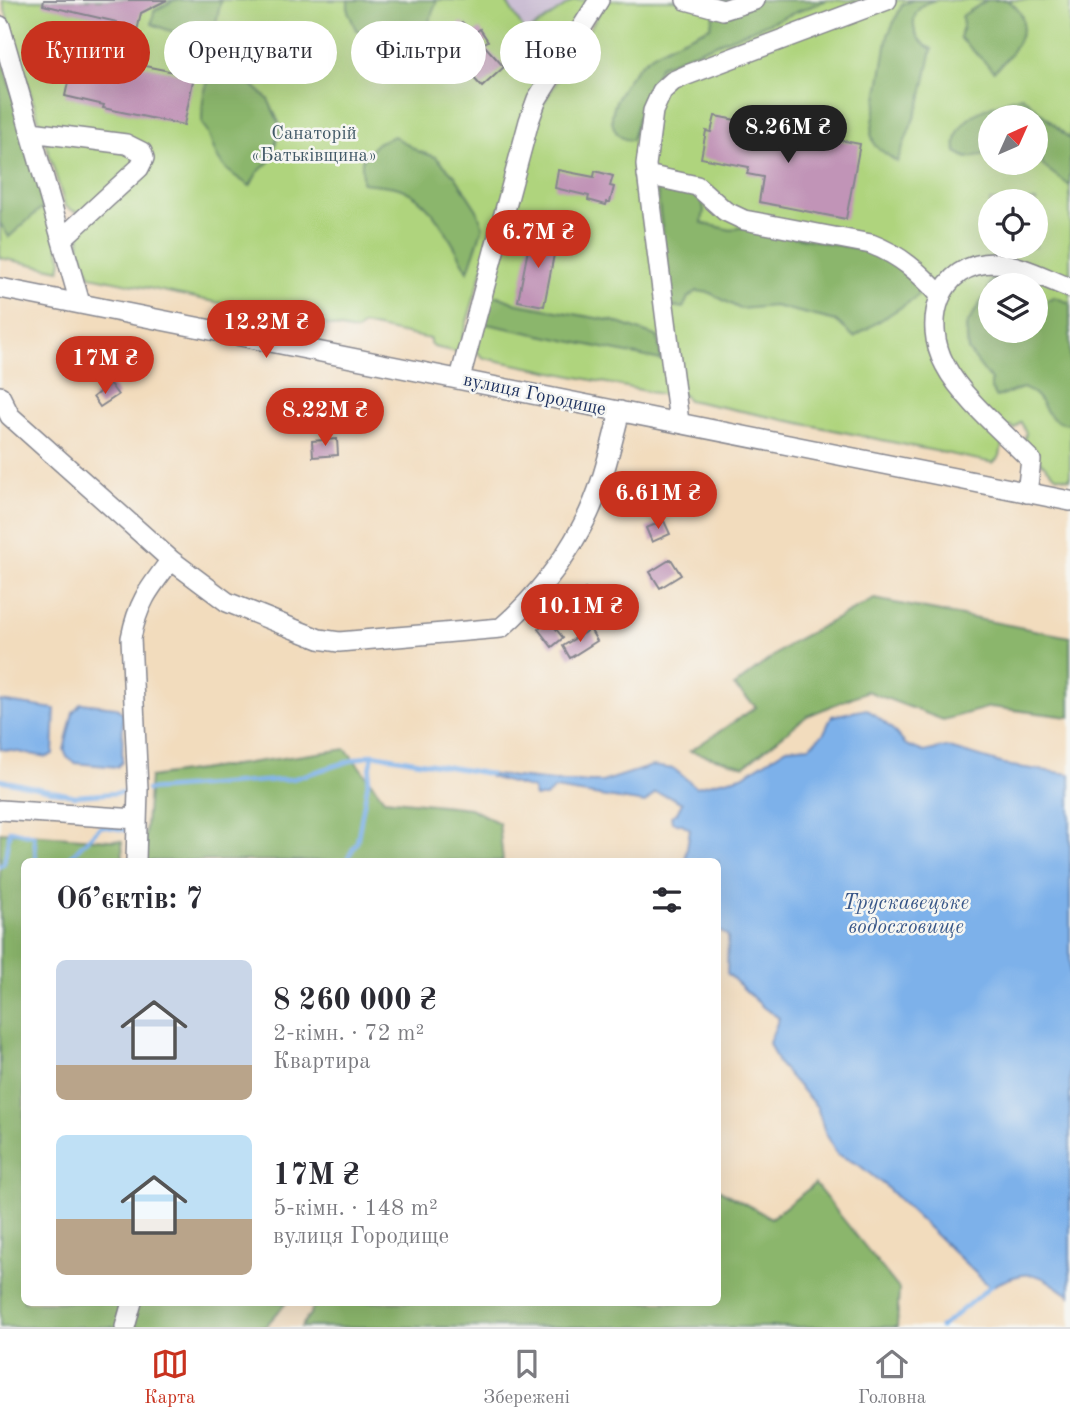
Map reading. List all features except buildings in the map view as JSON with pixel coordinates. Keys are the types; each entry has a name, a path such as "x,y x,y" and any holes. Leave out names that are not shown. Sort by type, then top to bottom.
{"street":[{"path":"460,378 528,121 537,99 599,0"},
{"path":"687,0 723,10 755,0"},
{"path":"679,422 646,165 653,111 663,91 673,81 887,0"},
{"path":"0,26 80,303"},
{"path":"31,132 126,144 142,152 144,158 139,168 63,238"},
{"path":"647,175 697,186 725,211 744,220 871,244 906,261 940,295"},
{"path":"1027,493 1031,460 954,381 943,363 934,328 936,305 940,295 958,274 976,266 993,263 1026,270 1070,288"},
{"name":"вулиця Городище","path":"0,288 1070,501"},
{"path":"0,396 10,416 171,560 227,602 319,639 339,642 501,628 516,615 555,568 582,527 597,492 620,411"},
{"path":"136,858 138,776 131,638 136,615 145,594 171,560"},
{"path":"0,810 137,819"},
{"path":"125,1327 131,1306"}],"shaded area":[{"path":"505,0 574,0 543,21 518,21"}],"green space":[{"name":"Санаторій «Батьківщина»","path":"2,0 505,0 518,21 500,21 500,84 538,84 459,349 456,352 434,347 430,339 363,325 357,331 350,330 90,276 79,248 81,212 65,206 28,84 150,84 150,21 21,21 21,62"},
{"path":"174,0 221,0 216,21 164,21 164,28 152,24 154,11"},
{"path":"348,0 437,0 429,21 352,21 348,11"},
{"name":"Санаторій «Батьківщина»","path":"574,0 591,0 578,21 543,21"},
{"path":"607,0 1070,0 1070,479 1056,476 1023,445 1026,433 1021,422 1014,429 1011,426 1008,429 1000,456 993,463 688,400 684,395 670,396 484,358 476,348 543,104 555,84 601,84 601,21 594,21"},
{"path":"707,0 827,0 660,66 641,107 632,140 622,138 616,132 612,118 617,99 626,83 635,70 656,52 710,27 716,6"},
{"path":"913,0 938,0 921,7 914,21 918,37 932,49 921,100 897,162 875,146 871,134 888,35 902,5"},
{"path":"987,0 1008,0 1023,19 1022,30 1013,50 994,71 960,38 962,16"},
{"path":"0,52 62,260 60,270 0,258"},
{"path":"0,52 45,205 9,237 0,223"},
{"path":"251,84 268,99 280,125 272,159 257,173 250,186 222,164 202,124 206,86"},
{"path":"1022,96 1032,105 996,105"},
{"path":"977,113 978,156 967,158 956,152 956,139 960,128"},
{"path":"1048,119 1070,139 1070,186 1048,170"},
{"path":"394,136 418,151 436,157 455,176 477,210 483,227 468,271 439,221 419,200 395,187 362,183 362,160 377,143"},
{"path":"664,185 692,191 702,199 702,223 731,230 742,227 865,250 889,258 923,289 914,299 854,337 836,321 774,306 740,309 710,293 697,291 688,298 683,308 671,306 657,187"},
{"path":"488,296 498,296 517,304 613,321 658,337 661,360 482,323"},
{"path":"1054,297 1070,303 1070,424 1051,417 1039,399 1023,388 996,397 991,389 991,380 968,350 966,326 978,307 978,343 1048,343 1048,300"},
{"path":"874,599 1070,637 1070,717 990,707 943,720 867,691 807,716 744,766 690,751 756,707 734,686 792,642"},
{"path":"346,749 384,799 470,808 499,823 503,858 143,858 150,777"},
{"path":"0,832 122,841 123,858 21,858 21,1306 283,1306 265,1327 0,1327"},
{"path":"815,1184 899,1289 897,1327 301,1327 313,1306 721,1306 721,1191 771,1218"}],"water":[{"path":"0,701 55,709 53,754 47,757 0,749"},
{"path":"81,703 115,707 123,713 122,762 117,767 75,763 67,757 64,750 73,712"},
{"name":"Трускавецьке водосховище","path":"867,709 891,728 906,745 924,752 946,747 1011,766 1070,774 1070,1296 1048,1281 1032,1275 1015,1277 990,1287 884,1185 859,1165 837,1154 825,1132 817,1107 778,1063 769,1043 779,1018 764,1008 727,973 728,936 721,932 721,858 685,858 690,829 672,822 671,816 677,813 682,803 655,793 645,803 555,789 545,797 535,797 533,789 487,774 563,782 602,782 652,766 674,769 696,787 742,776 787,748 810,746 824,733 832,716"}],"waterway":[{"path":"147,790 292,779 373,754 490,774"},
{"path":"348,858 357,842 373,754"},
{"path":"0,780 75,796 131,792"},
{"path":"69,858 101,826 131,831"},
{"path":"0,866 4,863 10,830 34,836 36,858"},
{"path":"941,1327 992,1285"}]}
